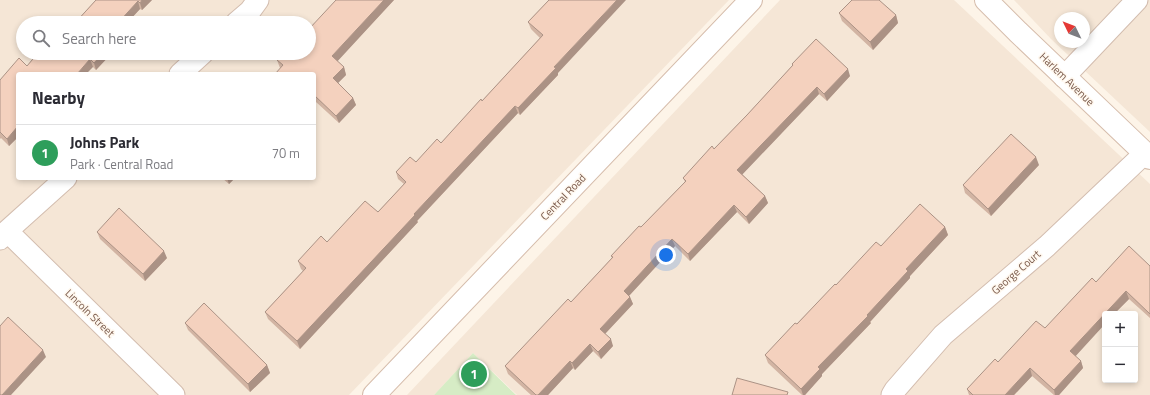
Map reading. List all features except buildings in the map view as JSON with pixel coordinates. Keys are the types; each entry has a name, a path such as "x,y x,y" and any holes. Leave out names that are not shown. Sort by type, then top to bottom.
{"main road":[{"name":"Central Road","path":"374,395 751,0"},
{"name":"Harlem Avenue","path":"986,0 1064,77 1147,155"}],"street":[{"path":"244,16 258,0"},
{"path":"1064,77 1137,0"},
{"path":"182,72 195,60"},
{"name":"George Court","path":"892,395 943,335 1047,246 1147,155"},
{"path":"3,235 64,180"},
{"name":"Lincoln Street","path":"3,235 174,395"}],"shaded area":[{"path":"0,0 729,0 349,395 0,395"},
{"path":"780,0 954,0 1150,184 1150,395 517,395 473,353 434,395 407,395"},
{"path":"1014,0 1150,0 1150,132 1061,48 1090,48 1090,12 1054,12 1054,42"}],"green space":[{"path":"473,353 516,395 434,395"}],"place":[{"name":"Johns Park","path":"474,374"}]}
